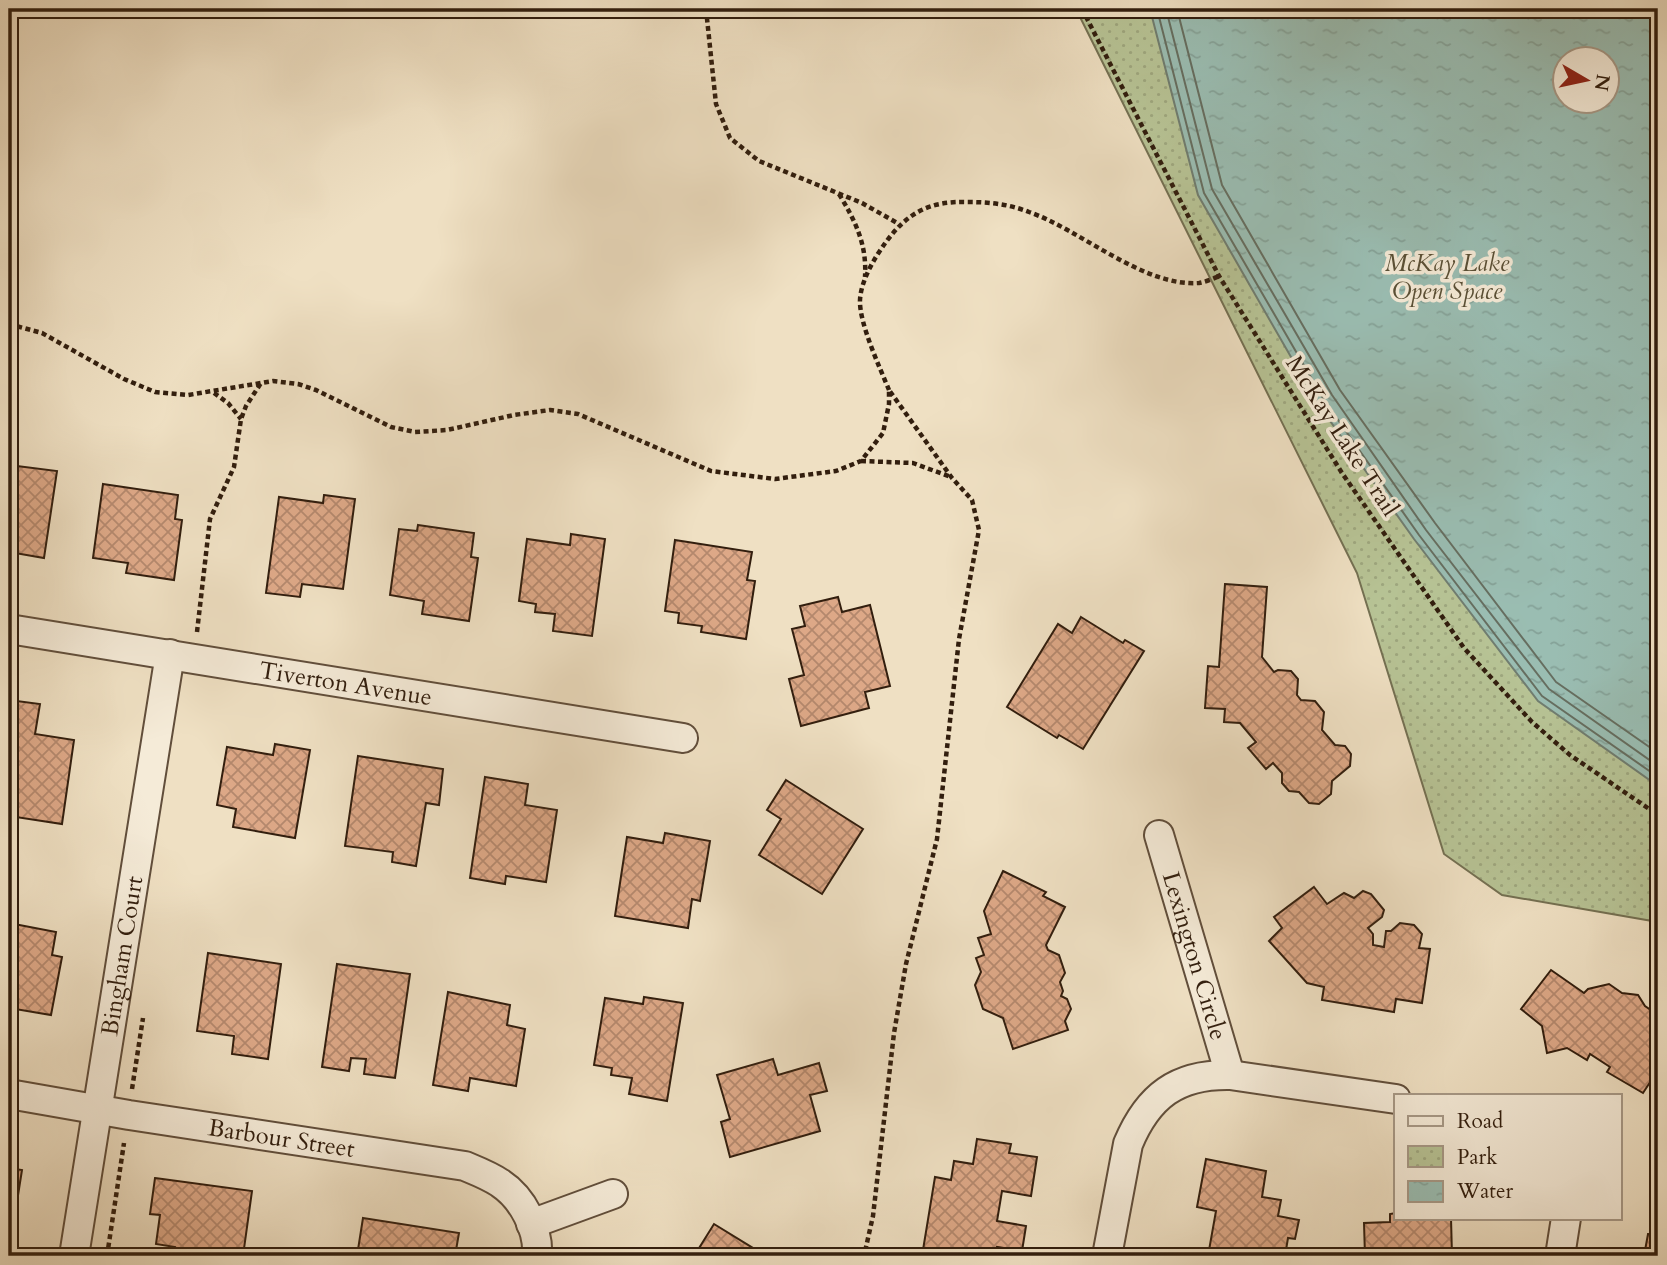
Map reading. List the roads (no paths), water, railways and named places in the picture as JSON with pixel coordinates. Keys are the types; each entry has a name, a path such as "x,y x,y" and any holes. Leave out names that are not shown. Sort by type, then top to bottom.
{"street":[{"name":"Tiverton Avenue","path":"9,629 683,738"},
{"name":"Bingham Court","path":"74,1256 170,654"},
{"name":"Lexington Circle","path":"1159,835 1230,1075"},
{"name":"Lexington Circle","path":"1107,1256 1128,1144 1151,1103 1161,1093 1187,1079 1230,1075 1394,1099"},
{"name":"Barbour Street","path":"9,1094 465,1166 502,1184 521,1203 531,1224"},
{"path":"537,1256 531,1224 613,1194"},
{"path":"1560,1256 1566,1220"}],"water":[{"name":"McKay Lake Open Space","path":"1150,9 1658,9 1658,786 1538,701 1414,539 1318,404 1198,195"}]}
